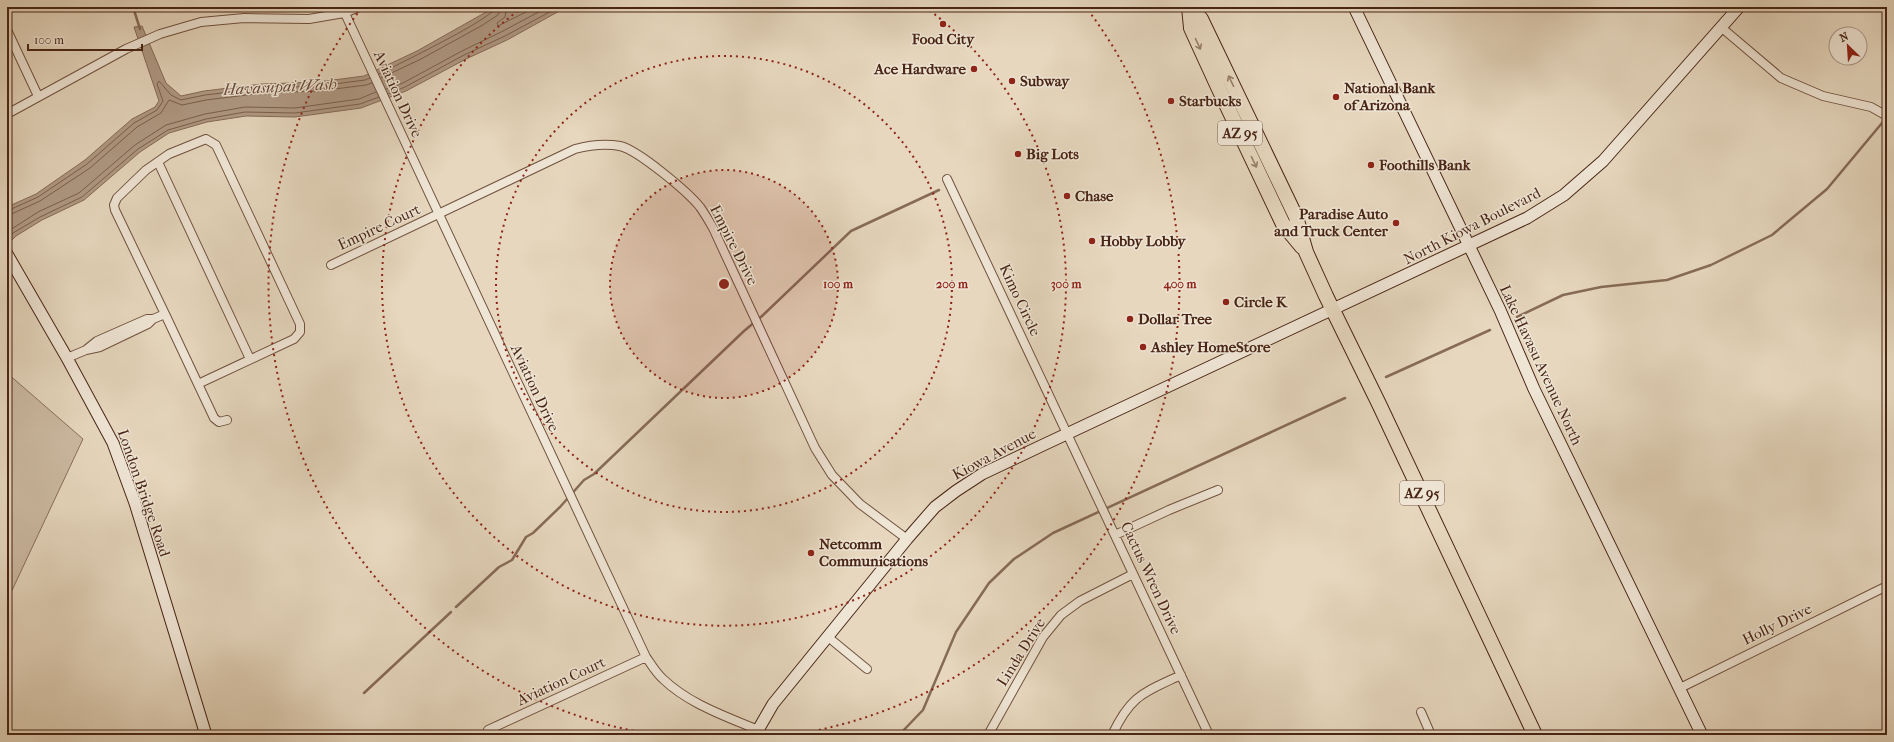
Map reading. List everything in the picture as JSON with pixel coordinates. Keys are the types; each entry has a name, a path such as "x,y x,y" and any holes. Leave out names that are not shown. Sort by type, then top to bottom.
{"highway":[{"name":"AZ 95","path":"1190,7 1191,28 1283,224 1306,252 1380,404 1535,735"}],"street":[{"path":"7,114 143,40 201,22 244,18 309,19 359,7"},
{"name":"Lake Havasu Avenue North","path":"1354,7 1514,339 1537,395 1702,735"},
{"name":"North Kiowa Boulevard","path":"1333,310 1527,218 1564,195 1603,161 1739,7"},
{"name":"Aviation Drive","path":"343,10 646,657 662,678 682,694 699,704 757,732"},
{"path":"1722,28 1781,78 1824,96 1871,107 1887,116"},
{"path":"7,30 38,96"},
{"path":"198,384 294,339 300,332 300,324 220,152 212,141 206,139 169,154 146,170 117,198 114,205 115,210 214,418 219,422 227,420"},
{"name":"Empire Drive","path":"438,214 574,149 588,145 603,144 621,146 639,156 685,191 700,207 713,228 815,448 832,474 860,504 907,539"},
{"path":"158,162 250,359"},
{"name":"Kimo Circle","path":"947,179 1068,433"},
{"name":"Empire Court","path":"331,265 438,214"},
{"name":"London Bridge Road","path":"7,254 67,358 113,443 135,503 206,735"},
{"name":"Kiowa Avenue","path":"757,732 773,704 907,539 935,507 956,491 982,474 1333,310"},
{"path":"67,358 86,350 97,341 147,319 153,319 164,314"},
{"name":"Cactus Wren Drive","path":"1068,433 1208,735"},
{"path":"1115,535 1169,510 1218,490"},
{"name":"Linda Drive","path":"988,735 1043,637 1061,615 1080,601 1133,574"},
{"name":"Holly Drive","path":"1680,688 1887,586"},
{"path":"828,636 867,669"},
{"name":"Aviation Court","path":"488,730 646,657"},
{"path":"1112,735 1121,715 1133,701 1146,691 1181,675"},
{"path":"1421,712 1431,735"}],"shaded area":[{"path":"7,373 83,439 7,601"}],"water":[{"name":"Havasupai Wash","path":"495,7 571,7 563,9 507,40 466,59 406,91 361,108 295,117 246,116 207,122 169,133 140,152 84,200 42,220 16,236 7,245 7,207 36,194 85,160 132,119 155,107 159,101 134,27 142,26 166,83 181,96 204,91 262,84 318,82 364,76 417,51"}],"waterway":[{"path":"133,7 140,29"},
{"path":"1517,317 1563,295 1601,287 1667,280 1711,265 1772,235 1827,189 1887,117"},
{"path":"456,607 499,567 512,560 526,537 533,533 560,507 584,480 594,474 851,231 939,190"},
{"path":"1386,377 1490,330"},
{"path":"899,735 923,710 956,632 989,583 1014,559 1053,533 1345,398"},
{"path":"364,693 451,612"}],"place":[{"name":"Food City","path":"943,24"},
{"name":"Ace Hardware","path":"974,69"},
{"name":"Subway","path":"1012,81"},
{"name":"National Bank of Arizona","path":"1336,97"},
{"name":"Starbucks","path":"1171,101"},
{"name":"Big Lots","path":"1018,154"},
{"name":"Foothills Bank","path":"1371,165"},
{"name":"Chase","path":"1067,196"},
{"name":"Paradise Auto and Truck Center","path":"1396,223"},
{"name":"Hobby Lobby","path":"1092,241"},
{"name":"Circle K","path":"1226,302"},
{"name":"Dollar Tree","path":"1130,319"},
{"name":"Ashley HomeStore","path":"1143,347"},
{"name":"Netcomm Communications","path":"811,553"}]}
